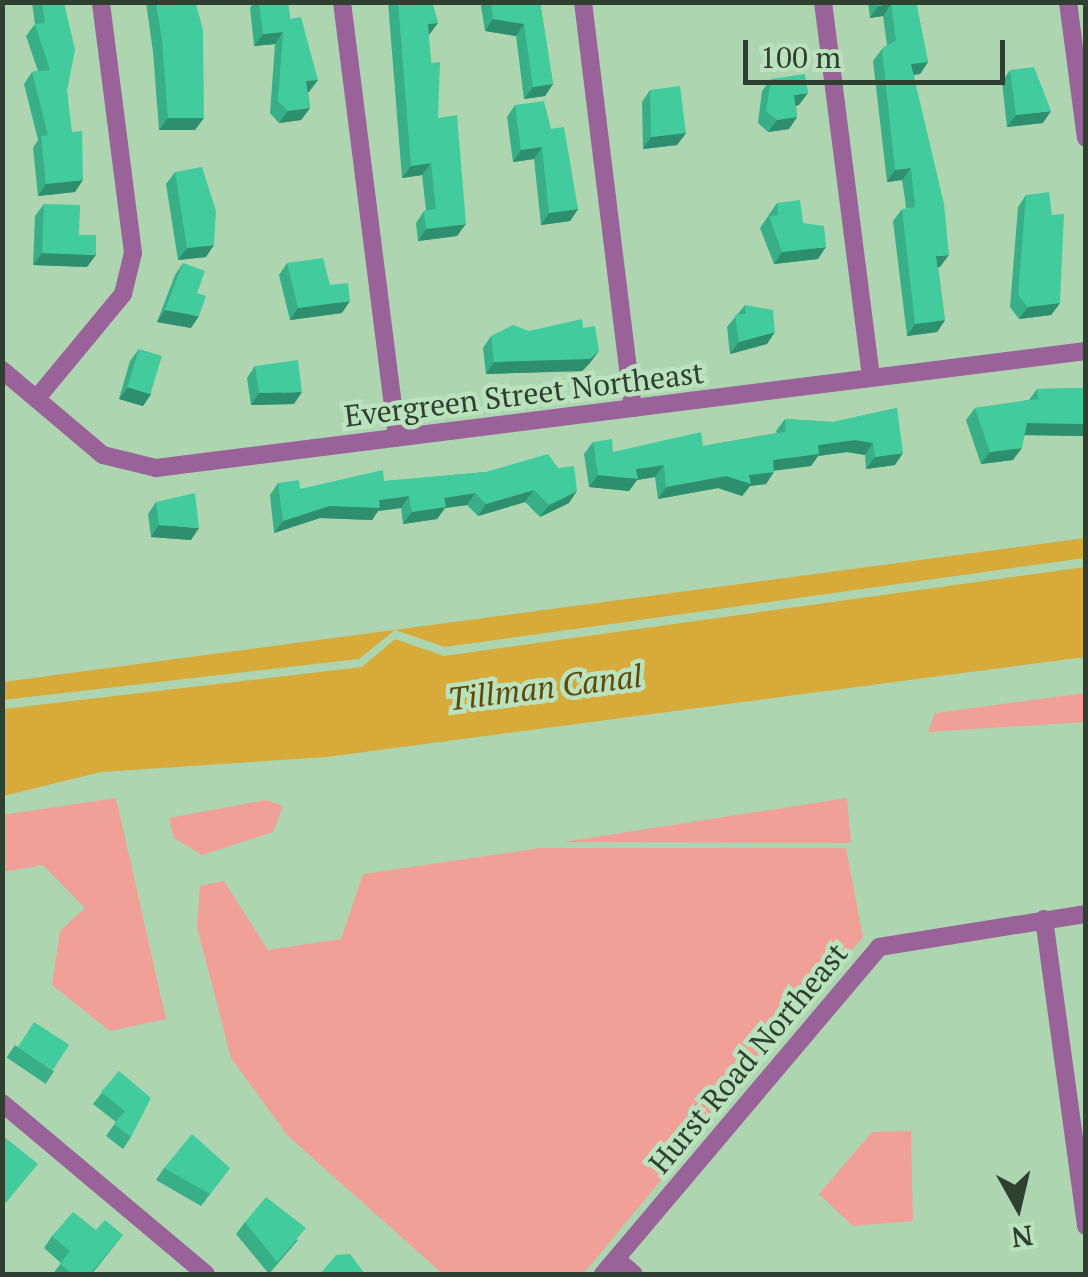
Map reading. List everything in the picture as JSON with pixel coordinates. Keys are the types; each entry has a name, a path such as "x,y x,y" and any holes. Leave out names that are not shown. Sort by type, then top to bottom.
{"street":[{"path":"37,398 123,294 133,253 101,2"},
{"path":"342,2 397,438"},
{"path":"582,2 633,408"},
{"path":"824,2 872,378"},
{"path":"1068,2 1086,138"},
{"name":"Evergreen Street Northeast","path":"2,370 126,467 397,438 1086,351"},
{"name":"Hurst Road Northeast","path":"604,1274 879,947 1086,914"},
{"path":"1044,919 1086,1226"},
{"path":"2,1103 206,1274"},
{"path":"616,1259 634,1274"}],"shaded area":[{"path":"1085,693 1085,722 928,732 935,713"},
{"path":"116,798 166,1019 110,1031 52,985 60,931 85,908 43,865 3,872 2,815"},
{"path":"847,798 851,843 563,842"},
{"path":"266,800 283,806 273,832 202,855 174,838 169,818"},
{"path":"540,848 846,848 863,937 583,1274 443,1274 288,1136 231,1058 197,927 200,886 224,881 268,950 341,939 363,874"},
{"path":"911,1131 913,1221 853,1226 819,1194 872,1132"}],"water":[{"path":"1085,538 1085,558 445,647 395,630 359,659 3,700 3,682"},
{"name":"Tillman Canal","path":"1085,567 1085,657 327,757 101,772 3,796 3,709 362,667 395,639 444,656"}],"building":[{"path":"42,2 64,2 75,50 67,91 72,132 82,131 83,180 46,184 41,136 48,135 32,72 50,70 35,24 45,23"},
{"path":"156,2 196,4 203,30 204,118 168,118"},
{"path":"259,2 288,2 290,19 301,17 318,80 306,81 310,108 288,111 278,101 283,32 263,34"},
{"path":"398,2 432,2 438,23 428,24 431,63 440,62 438,118 457,115 466,224 426,229 424,211 436,209 431,163 411,166"},
{"path":"491,2 540,2 553,84 533,87 524,24 493,19"},
{"path":"878,2 916,2 928,62 911,64 944,204 949,255 936,256 945,320 915,324 902,209 915,207 911,168 895,170 882,49 896,40 891,4 878,6"},
{"path":"1034,67 1051,111 1016,115 1010,70"},
{"path":"805,74 808,93 794,95 797,117 777,120 766,111 771,79"},
{"path":"680,86 686,133 651,137 650,90"},
{"path":"544,101 551,129 564,127 578,209 549,213 542,147 521,150 515,105"},
{"path":"202,167 216,211 214,245 187,248 175,172"},
{"path":"1049,192 1052,215 1064,214 1060,303 1028,307 1018,295 1026,195"},
{"path":"800,200 803,223 824,226 826,247 782,252 769,216 778,215 777,203"},
{"path":"44,204 80,205 79,235 96,235 96,255 42,253"},
{"path":"323,258 330,285 348,283 350,301 298,308 287,263"},
{"path":"183,263 205,271 197,293 206,296 199,316 165,310"},
{"path":"745,305 773,310 775,332 739,342 735,315 746,314"},
{"path":"582,319 583,328 595,326 599,351 590,359 494,362 491,336 513,325 529,331"},
{"path":"139,349 162,356 150,394 127,387"},
{"path":"298,360 302,392 259,393 255,366"},
{"path":"1086,388 1086,424 1027,423 1022,448 990,452 975,408 1038,399 1037,389"},
{"path":"897,408 903,453 875,457 873,443 855,440 818,445 819,454 773,460 774,472 749,475 751,484 726,476 666,487 664,465 636,469 638,479 598,475 593,442 612,439 613,452 701,432 703,446 786,432 785,419 833,422"},
{"path":"548,454 558,468 574,466 577,491 549,505 534,490 486,504 475,493 444,498 446,507 412,512 409,496 379,500 380,508 329,506 283,521 278,483 299,480 300,489 383,470 384,481 486,472"},
{"path":"195,493 199,528 159,525 156,502"},
{"path":"34,1022 69,1045 53,1070 18,1047"},
{"path":"119,1071 151,1098 131,1137 114,1124 125,1111 101,1092"},
{"path":"192,1134 230,1168 210,1194 164,1168"},
{"path":"2,1135 38,1164 4,1205 2,1204"},
{"path":"266,1197 306,1228 277,1262 245,1222"},
{"path":"73,1212 96,1230 105,1220 123,1235 90,1274 72,1274 60,1264 70,1251 52,1236"},
{"path":"350,1254 365,1274 320,1274 336,1255"}]}
